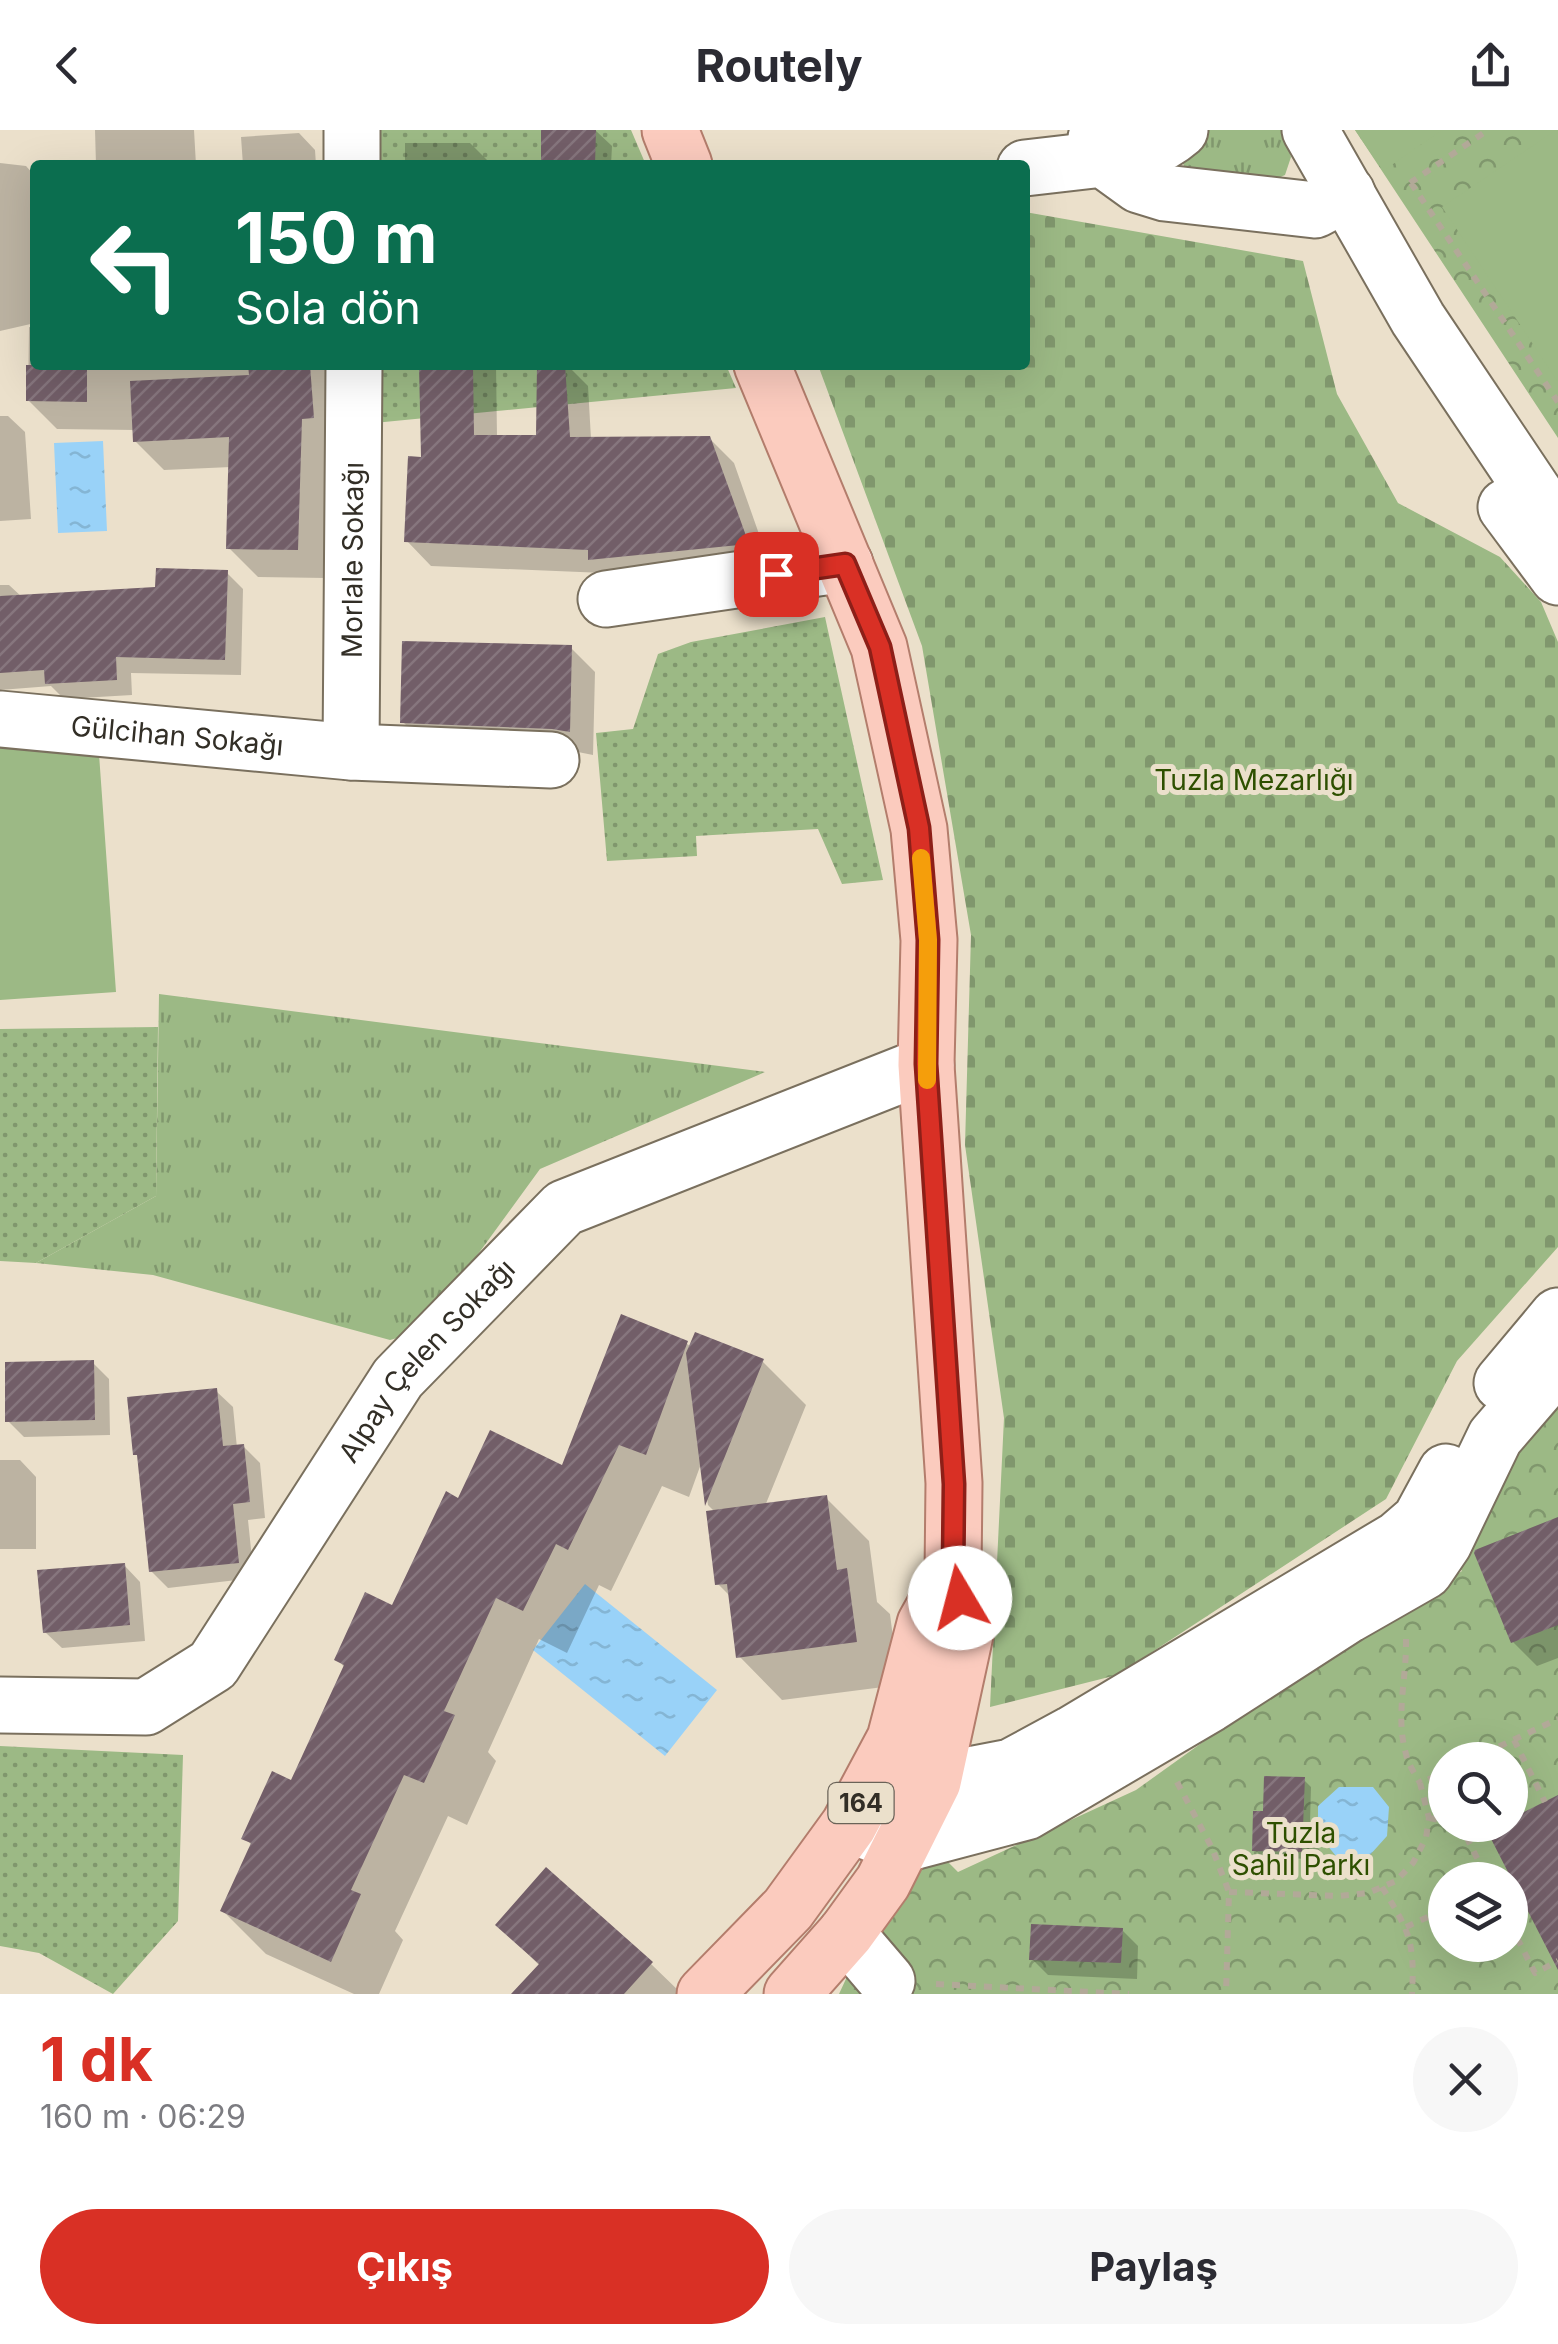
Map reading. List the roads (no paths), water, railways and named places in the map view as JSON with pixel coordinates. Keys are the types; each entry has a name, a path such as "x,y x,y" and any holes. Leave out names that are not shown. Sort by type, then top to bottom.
{"main road":[{"path":"670,130 682,160"},
{"path":"764,370 880,647 919,828 928,940 926,1064 954,1484 953,1574"},
{"name":"164","path":"704,1994 788,1910 849,1824 895,1739 925,1624 953,1574"},
{"name":"164","path":"792,1994 846,1933 883,1882 933,1782 968,1621 953,1574"}],"street":[{"path":"352,130 352,160"},
{"path":"1030,166 1098,145 1136,154 1165,142 1180,130"},
{"path":"1310,130 1353,199 1418,319 1558,528"},
{"path":"1098,145 1139,185 1165,192 1353,199"},
{"path":"1353,199 1398,355 1558,577"},
{"name":"Morlale Sokağı","path":"352,752 354,370"},
{"path":"606,599 845,564"},
{"name":"Gülcihan Sokağı","path":"0,719 352,752 551,760"},
{"name":"Alpay Çelen Sokağı","path":"0,1705 146,1707 213,1665 398,1378 564,1208 926,1064"},
{"path":"884,1759 933,1782 1011,1768 1398,1539 1420,1520 1481,1406 1558,1316"},
{"path":"849,1824 901,1844 1026,1812 1426,1571 1495,1437 1558,1364"},
{"path":"846,1933 888,1982"}],"water":[{"path":"103,441 107,531 58,533 54,443"},
{"path":"585,1584 717,1690 665,1756 533,1650"},
{"path":"1339,1787 1373,1787 1389,1807 1387,1836 1369,1856 1336,1856 1318,1834 1318,1806"}],"park label":[{"name":"Tuzla Mezarlığı","path":"1254,780"},
{"name":"Tuzla Sahil Parkı","path":"1301,1849"}]}
